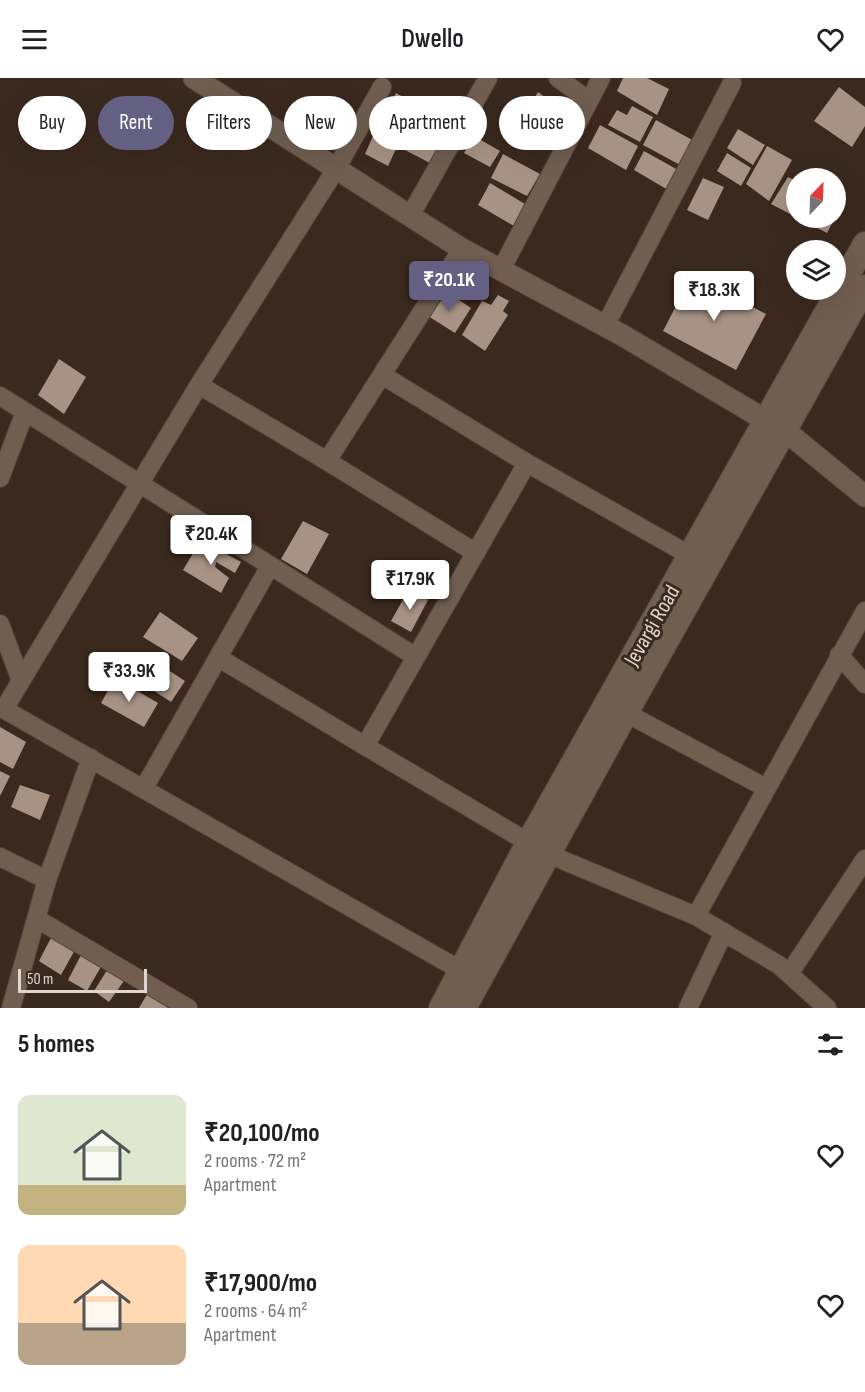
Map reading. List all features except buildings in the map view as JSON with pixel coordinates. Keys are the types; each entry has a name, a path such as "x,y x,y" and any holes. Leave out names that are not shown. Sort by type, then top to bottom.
{"main road":[{"name":"Jevargi Road","path":"441,1008 538,849 691,555 776,427 865,244"},
{"path":"464,1008 538,849 626,713 776,427 865,287"}],"street":[{"path":"410,216 488,78"},
{"path":"558,78 589,100"},
{"path":"501,270 601,78"},
{"path":"605,326 731,80"},
{"path":"207,81 336,169 462,249 605,326 776,427 865,496"},
{"path":"382,87 336,169 199,385 21,681 2,708 462,971"},
{"path":"327,461 462,249"},
{"path":"382,375 527,463 691,555"},
{"path":"199,385 476,553"},
{"path":"0,396 416,657"},
{"path":"0,478 25,412"},
{"path":"365,746 527,463"},
{"path":"144,788 270,566"},
{"path":"696,916 865,611"},
{"path":"0,624 21,681"},
{"path":"839,655 865,684"},
{"path":"219,658 538,849 696,916 724,932 779,965 827,1008"},
{"path":"626,713 766,788"},
{"path":"11,1008 47,880 91,758"},
{"path":"0,857 47,880"},
{"path":"789,974 865,860"},
{"path":"37,919 188,1008"},
{"path":"688,1008 724,932"}]}
